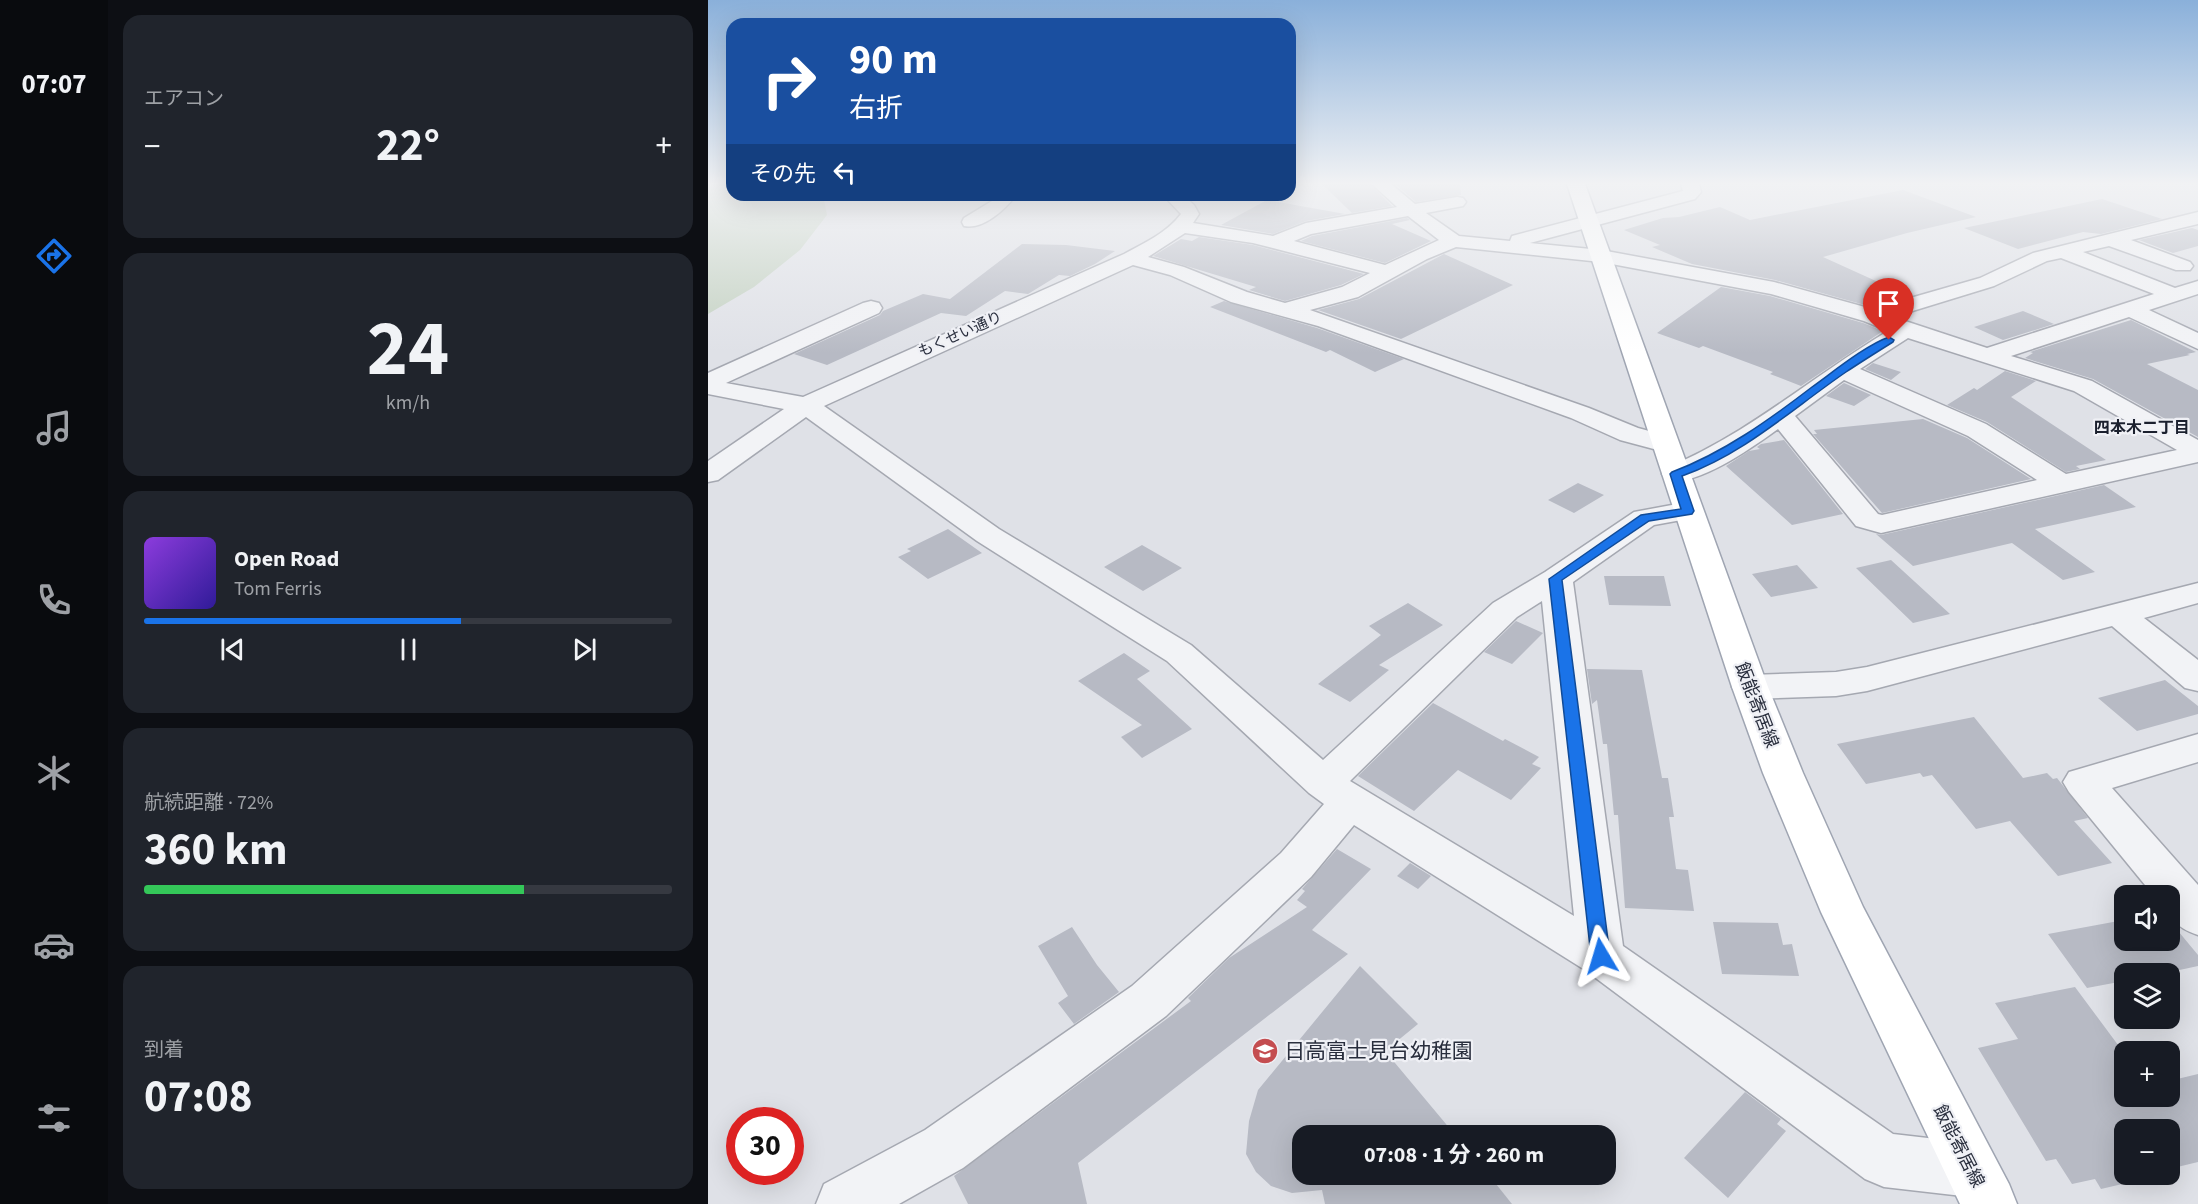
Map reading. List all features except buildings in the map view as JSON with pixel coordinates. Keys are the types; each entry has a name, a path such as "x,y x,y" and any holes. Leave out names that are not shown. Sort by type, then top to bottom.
{"main road":[{"name":"飯能寄居線","path":"1596,240 1750,687 1843,912 1980,1187"}],"street":[{"name":"もくせい通り","path":"708,474 806,405 1124,261 1164,240"},
{"path":"1267,240 1388,272"},
{"path":"1276,242 1280,240"},
{"path":"1500,246 1521,240"},
{"path":"1872,316 1987,282 2040,258 2111,240"},
{"path":"2113,240 2183,266"},
{"path":"1286,309 1350,292 1454,241 1601,256 1774,288 1872,316 1905,330 2083,386 2198,452"},
{"path":"2064,252 2172,294"},
{"path":"1075,260 1124,261 1177,271 1239,297 1337,325 1580,413 1629,434 1665,444"},
{"path":"1986,356 2198,287"},
{"path":"708,382 871,308"},
{"path":"2130,309 2198,342"},
{"path":"1676,474 1706,463 1781,416 1842,370 1905,330"},
{"path":"1842,370 1977,430 2061,483"},
{"path":"708,387 806,405 988,535 1179,653 1337,792 1601,956 1884,1160 1980,1187"},
{"path":"1781,416 1867,520 1881,524 2198,452"},
{"path":"844,1204 944,1149 1149,1001 1296,865 1337,792 1504,610 1556,579 1645,518 1688,511"},
{"path":"1556,579 1601,956"},
{"path":"1750,687 1836,684 1867,679 2198,593"},
{"path":"2118,614 2198,679"},
{"path":"2198,748 2083,782 2198,916"}],"green space":[{"path":"708,240 808,240 800,250 754,287 708,314"}],"place":[{"name":"日高富士見台幼稚園","path":"1265,1051"}],"district":[{"name":"四本木二丁目","path":"2142,427"}],"route":[{"path":"1601,956 1556,579 1645,518 1688,511 1676,474 1706,463 1781,416 1842,370 1889,340"}]}
